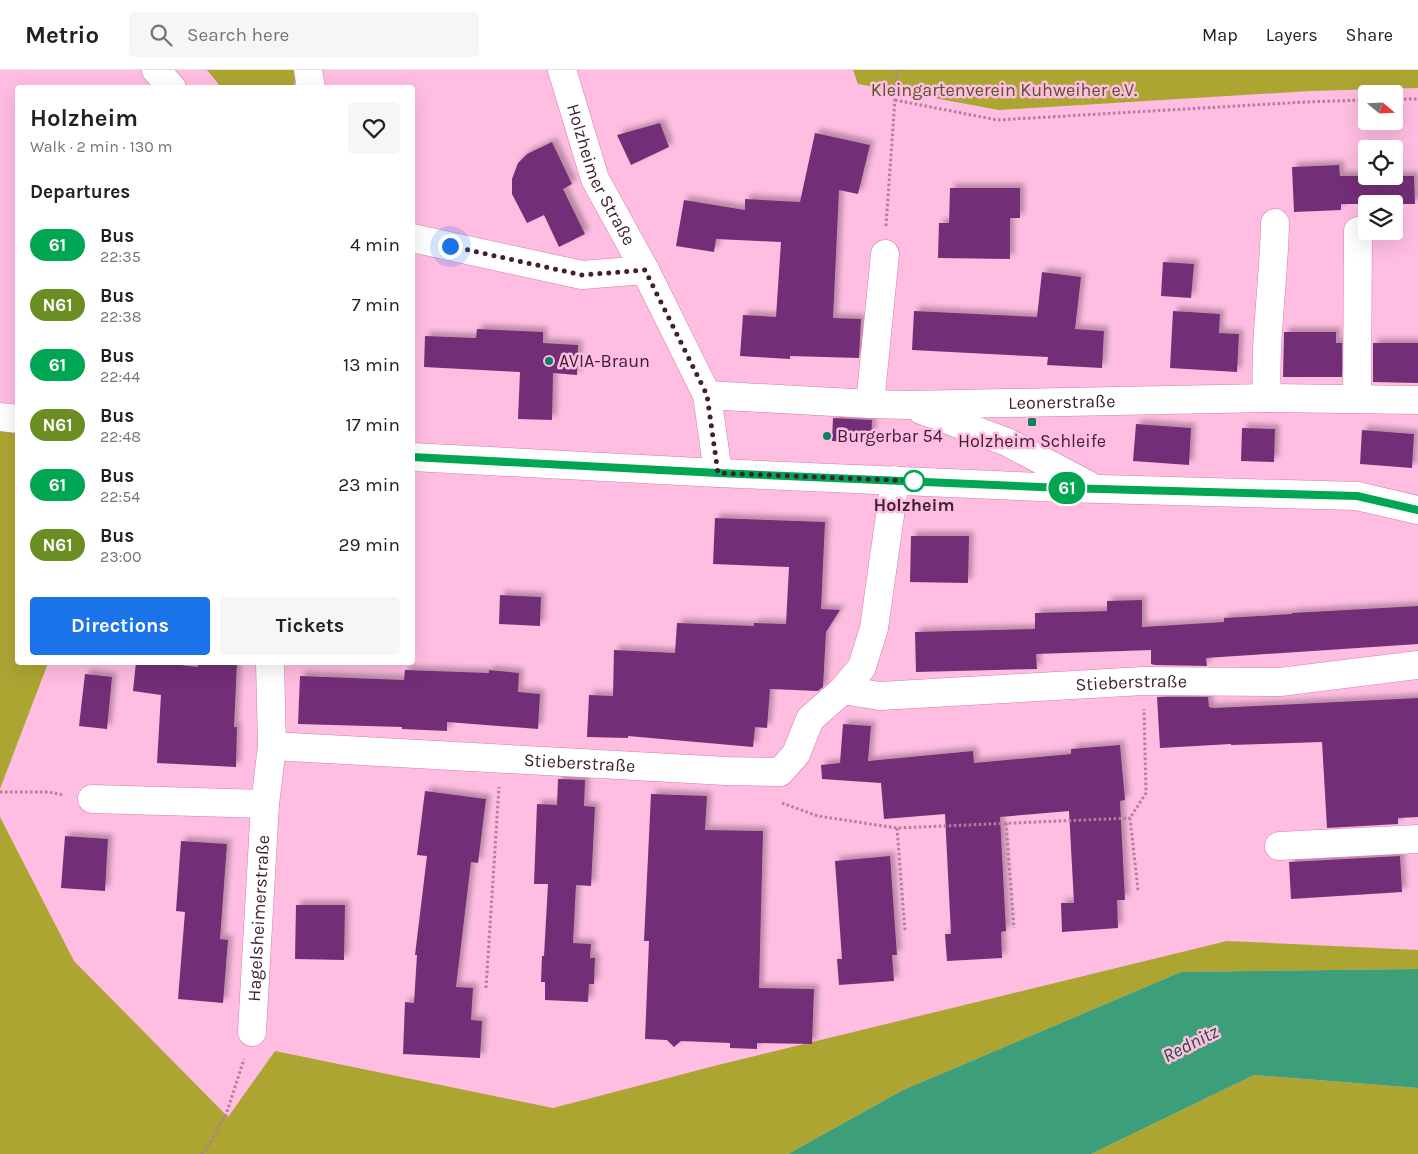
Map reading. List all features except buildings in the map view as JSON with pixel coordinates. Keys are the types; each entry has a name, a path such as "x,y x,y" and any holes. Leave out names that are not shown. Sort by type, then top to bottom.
{"street":[{"path":"156,70 169,85"},
{"path":"308,70 310,85"},
{"name":"Holzheimer Straße","path":"562,70 595,179 645,270 707,395 718,473"},
{"path":"1267,398 1266,374 1275,223"},
{"path":"1357,399 1358,231"},
{"path":"415,239 582,275 645,270"},
{"path":"870,404 885,254"},
{"name":"Leonerstraße","path":"707,395 908,405 1267,398 1418,400"},
{"path":"908,405 1007,442 1092,488"},
{"path":"0,417 15,419"},
{"path":"415,457 1064,488 1357,496 1418,510"},
{"name":"Stieberstraße","path":"272,746 726,771 780,772 796,754 810,719 843,690 862,667 874,628 896,480"},
{"name":"Hagelsheimerstraße","path":"252,1032 265,804 272,746 270,665"},
{"name":"Stieberstraße","path":"843,690 880,696 1143,681 1280,682 1418,665"},
{"path":"92,799 265,804"},
{"path":"1279,846 1418,839"}],"path":[{"path":"885,254 897,70"},
{"path":"1403,100 1418,99"},
{"path":"895,100 996,120 1295,102 1358,100"},
{"path":"1138,890 1130,818 1146,793 1143,681"},
{"path":"486,988 501,758"},
{"path":"0,792 48,792 92,799"},
{"path":"781,802 818,816 897,828 1130,818"},
{"path":"1006,823 1014,928"},
{"path":"897,828 905,931"},
{"path":"201,1154 206,1150 226,1115 252,1032"}],"green space":[{"path":"207,70 296,70 294,85 219,85"},
{"name":"Kleingartenverein Kuhweiher e.V.","path":"853,70 1418,70 1418,88 1403,88 1403,85 1358,85 1358,90 999,110 858,84"},
{"path":"0,429 15,430 15,665 47,665 0,789"},
{"path":"0,817 74,961 228,1117 275,1051 553,1108 718,1065 1227,941 1418,950 1418,969 1181,972 903,1090 788,1154 0,1154"},
{"path":"1254,1075 1418,1088 1418,1154 1091,1154"}],"water":[{"name":"Rednitz","path":"1418,969 1418,1088 1254,1075 1091,1154 788,1154 903,1090 1181,972"}],"bus line":[{"name":"61","path":"415,457 1064,488 1357,496 1418,510"}],"place":[{"name":"AVIA-Braun","path":"549,361"},
{"name":"Holzheim Schleife","path":"1032,422"},
{"name":"Burgerbar 54","path":"827,436"},
{"name":"Holzheim","path":"914,481"}],"route":[{"path":"450,246 582,275 645,270 707,395 718,473 914,481"}]}
